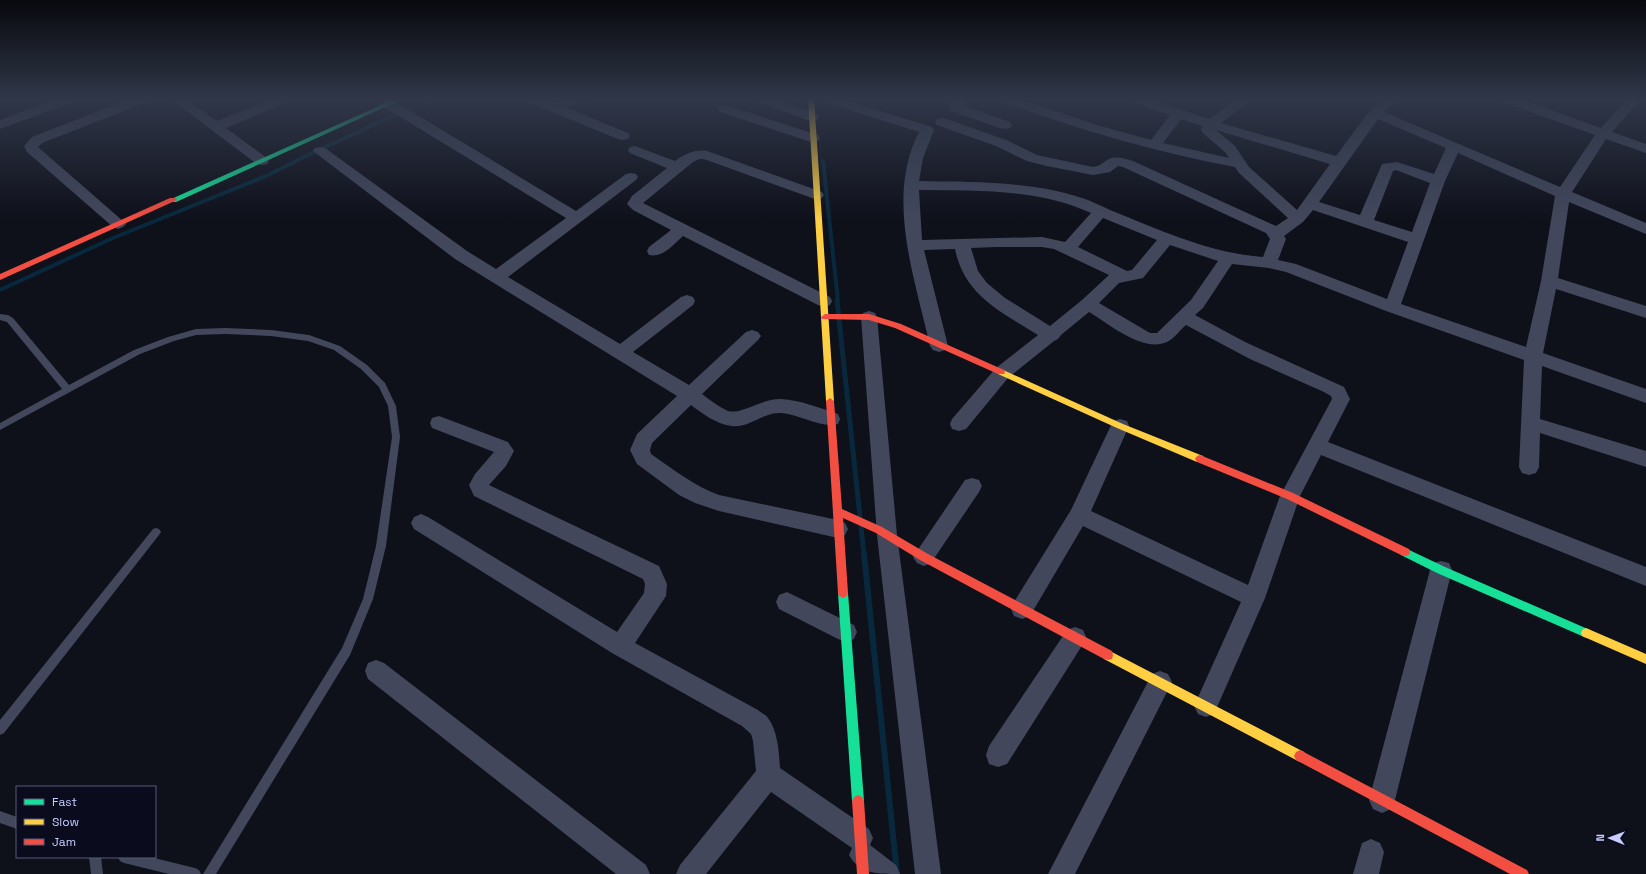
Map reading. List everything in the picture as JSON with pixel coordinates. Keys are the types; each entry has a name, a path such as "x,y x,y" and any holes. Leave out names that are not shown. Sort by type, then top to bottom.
{"street":[{"path":"38,139 31,146 32,149 118,224"},
{"path":"232,139 262,161"},
{"path":"0,277 262,161 317,139"},
{"path":"450,139 577,218"},
{"path":"813,139 838,529 862,856"},
{"path":"921,139 918,144 913,164 911,185 915,245 940,346"},
{"path":"989,139 1032,158 1047,162 1100,171 1112,163 1122,162 1271,230 1276,234 1278,239 1269,263"},
{"path":"1130,139 1180,153 1240,164"},
{"path":"1154,146 1159,139"},
{"path":"1217,139 1230,149 1240,164 1253,178 1298,219"},
{"path":"1260,139 1338,162"},
{"path":"1276,234 1298,219 1356,139"},
{"path":"1437,139 1646,229"},
{"path":"1529,466 1532,356 1549,281 1563,194 1600,139"},
{"path":"1617,139 1646,149"},
{"path":"1392,307 1438,180 1454,146"},
{"path":"635,150 677,167"},
{"path":"320,151 461,255 621,352 725,418 734,419 744,417 762,408 775,406 788,407 831,419"},
{"path":"817,195 707,154 699,153 693,155 677,167 637,199 635,204 681,230 824,301"},
{"path":"1365,222 1387,167 1397,166 1438,180"},
{"path":"497,277 630,177"},
{"path":"911,185 1020,190 1051,194 1078,202 1167,239 1228,258 1253,263 1269,263 1290,268 1392,307 1646,396"},
{"path":"1310,204 1416,239"},
{"path":"1068,248 1101,211"},
{"path":"655,251 681,230"},
{"path":"959,424 1002,373 1052,335 1114,279 1137,274 1167,239"},
{"path":"915,245 1042,242 1056,244 1068,248 1126,277"},
{"path":"962,244 966,264 974,280 1003,305 1052,335"},
{"path":"1088,304 1150,339 1157,340 1163,337 1186,317 1214,281 1228,258"},
{"path":"1549,281 1646,312"},
{"path":"621,352 687,301"},
{"path":"825,317 861,317 898,326 1120,426 1290,496 1441,570 1646,659"},
{"path":"861,317 883,533 928,874"},
{"path":"1186,317 1216,335 1244,349 1330,387 1338,392 1340,399 1290,496 1254,598 1206,706"},
{"path":"752,336 644,439 640,450 644,459 686,489 702,497 838,529"},
{"path":"439,423 501,447 504,451 503,457 482,477 479,485 481,490 651,573 656,584 655,596 620,646"},
{"path":"1530,423 1646,459"},
{"path":"1022,609 1079,515 1120,426"},
{"path":"1316,445 1646,578"},
{"path":"924,557 972,486"},
{"path":"837,511 883,533 924,557 1523,874"},
{"path":"1079,515 1254,598"},
{"path":"421,523 620,646 750,718 760,727 765,741 769,775 862,856 887,874"},
{"path":"1382,800 1441,570"},
{"path":"787,602 846,632"},
{"path":"998,755 1075,637"},
{"path":"376,671 637,874"},
{"path":"1061,874 1160,682"},
{"path":"689,874 769,775"}],"lane":[{"path":"0,317 5,317 10,320 68,390"},
{"path":"0,427 137,352 171,339 196,332 225,331 271,333 309,338 337,348 364,367 382,386 392,406 396,437 381,546 368,599 346,650 209,874"},
{"path":"0,729 156,532"},
{"path":"0,817 16,823"},
{"path":"95,858 97,874"},
{"path":"128,858 195,874"}],"waterway":[{"path":"0,290 113,238 266,176 343,139"},
{"path":"823,161 838,301"},
{"path":"837,300 860,517"},
{"path":"861,527 864,555"},
{"path":"864,554 897,874"}],"traffic: fast":[{"path":"173,200 310,139"},
{"path":"1405,552 1441,570 1586,633"},
{"path":"843,593 858,801"}],"traffic: slow":[{"path":"814,139 830,401"},
{"path":"1001,372 1120,426 1200,459"},
{"path":"1586,633 1646,659"},
{"path":"1108,655 1300,756"}],"traffic: jam":[{"path":"0,277 173,200"},
{"path":"825,317 869,317 898,326 1001,372"},
{"path":"830,401 843,593"},
{"path":"1200,459 1290,496 1405,552"},
{"path":"837,511 879,530 924,557 1108,655"},
{"path":"1300,756 1523,874"},
{"path":"858,801 863,874"}]}
